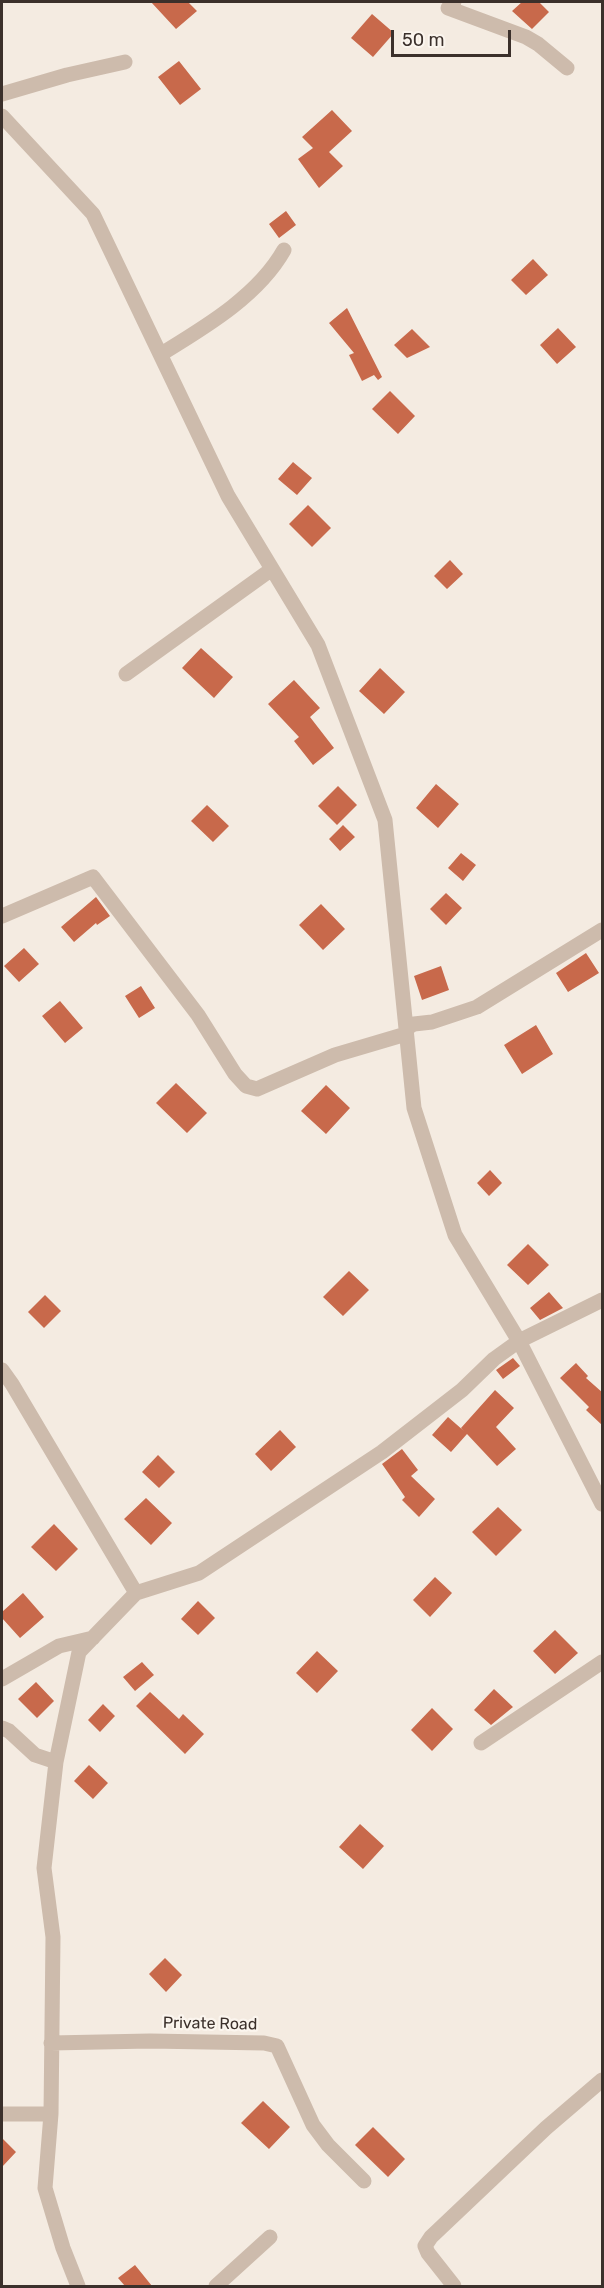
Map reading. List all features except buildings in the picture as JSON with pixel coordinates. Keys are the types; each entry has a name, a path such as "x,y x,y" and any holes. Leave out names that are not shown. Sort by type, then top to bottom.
{"street":[{"path":"454,2 448,8 526,37 567,68"},
{"path":"2,94 67,75 125,62"},
{"path":"2,116 93,214 228,495 318,645 386,820 414,1108 455,1234 519,1341 603,1504"},
{"path":"161,354 203,328 244,296 274,267 284,250"},
{"path":"126,674 272,569"},
{"path":"2,916 93,877 198,1015 235,1074 246,1086 257,1089 335,1055 406,1031 414,1024 432,1022 477,1007 603,930"},
{"path":"78,2286 63,2248 45,2188 51,2114 53,1937 44,1868 56,1762 79,1652 136,1593 199,1573 382,1452 462,1390 494,1359 519,1341 603,1300"},
{"path":"2,1370 136,1593"},
{"path":"2,1679 59,1646 93,1638"},
{"path":"481,1743 603,1662"},
{"path":"2,1728 9,1731 35,1755 56,1762"},
{"name":"Private Road","path":"51,2043 150,2041 253,2043 277,2046 313,2125 327,2145 364,2181"},
{"path":"454,2286 428,2253 425,2246 431,2237 538,2135 603,2080"},
{"path":"2,2114 51,2114"},
{"path":"216,2286 270,2237"}]}
